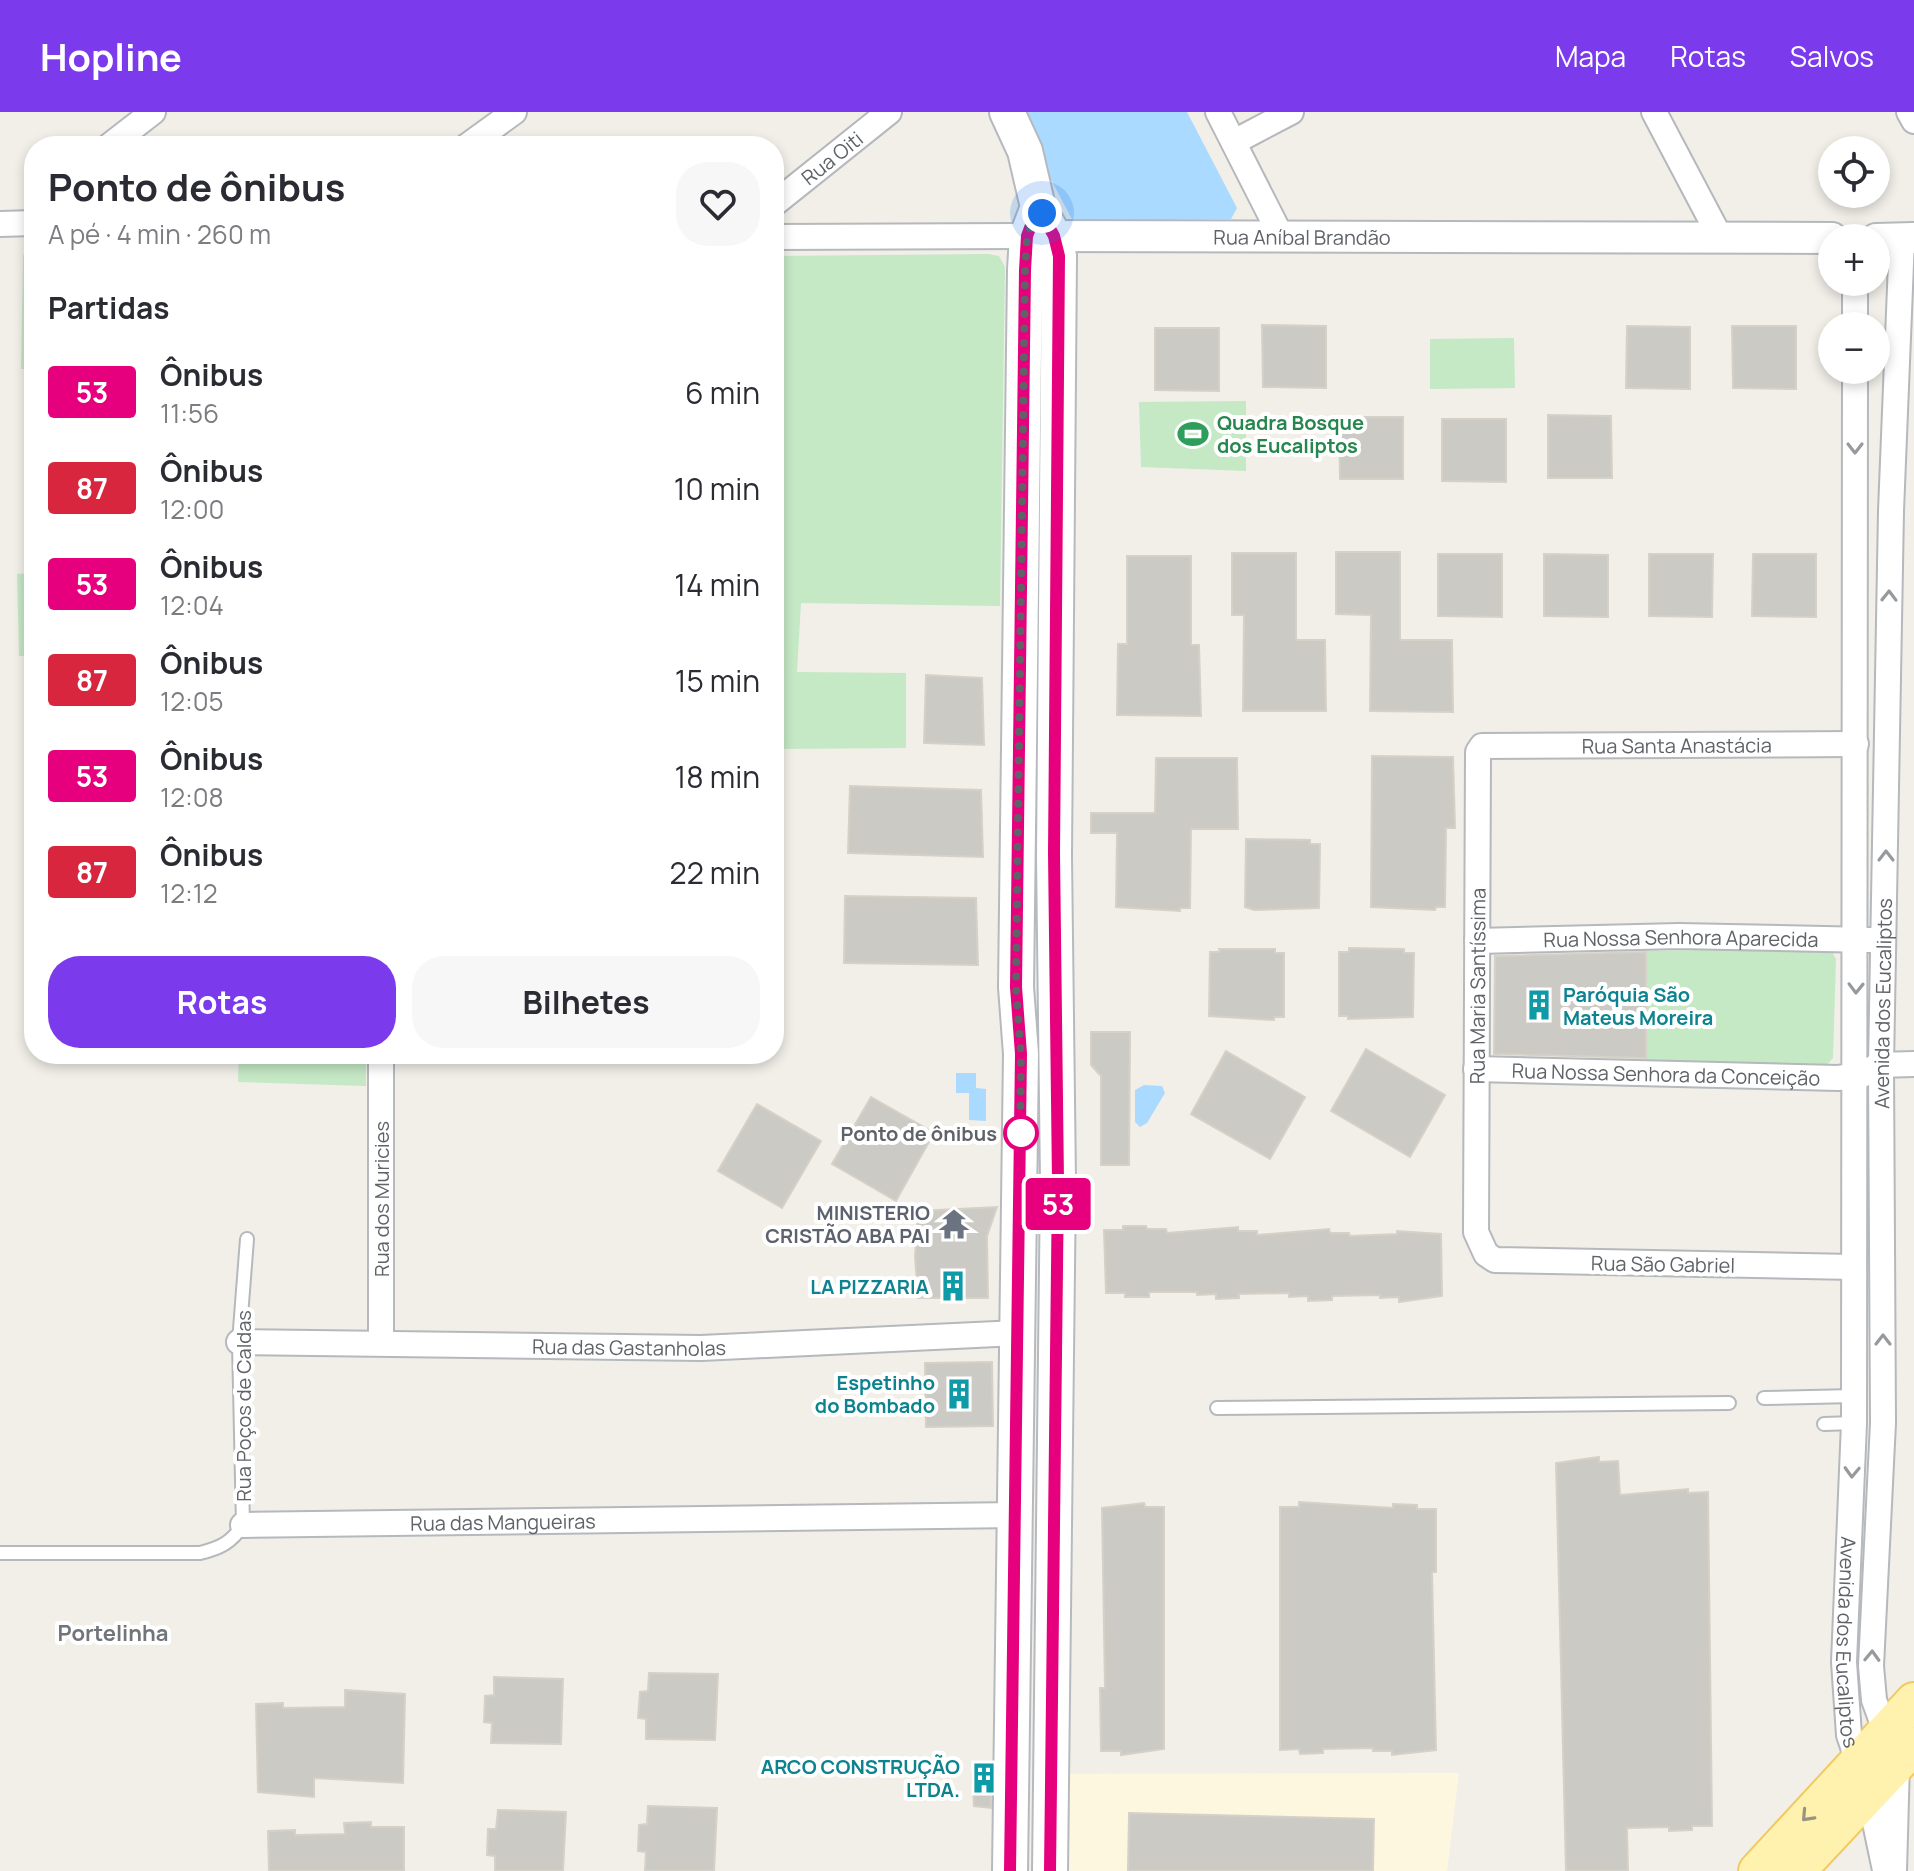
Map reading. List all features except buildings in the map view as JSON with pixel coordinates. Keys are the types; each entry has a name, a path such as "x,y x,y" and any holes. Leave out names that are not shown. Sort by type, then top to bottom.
{"main road":[{"path":"1007,112 1025,151 1040,226 1023,498 1018,856 1017,1515 1010,1871"},
{"path":"1040,226 1059,256 1054,856 1060,930 1050,1871"},
{"path":"1023,498 1029,508 1034,541 1040,546 1057,546"},
{"path":"1023,588 1042,591 1047,596 1047,623 1055,635"},
{"path":"1018,856 1054,856"},
{"path":"1019,1256 1028,1268 1032,1301 1039,1307 1057,1307"},
{"path":"1018,1340 1044,1353 1047,1386 1055,1394"},
{"path":"1757,1871 1898,1747 1914,1701"},
{"path":"1797,1871 1863,1778"}],"street":[{"path":"122,136 153,112"},
{"path":"481,136 514,112"},
{"name":"Rua Oiti","path":"784,196 889,112"},
{"path":"1218,112 1280,234"},
{"path":"1234,142 1291,112"},
{"path":"1654,112 1720,237"},
{"path":"1909,112 1914,121"},
{"name":"Rua Aníbal Brandão","path":"784,237 1040,226 1280,234 1818,238"},
{"name":"Avenida dos Eucaliptos","path":"1894,1871 1898,1747 1874,1700 1871,1666 1883,1423 1881,1065 1887,723 1905,318 1897,238"},
{"name":"Avenida dos Eucaliptos","path":"1855,384 1857,940 1854,1423 1844,1662 1849,1735 1886,1871"},
{"name":"Rua Santa Anastácia","path":"1498,743 1856,732 1887,723"},
{"name":"Rua Maria Santíssima","path":"1479,1244 1476,1069 1478,752 1486,743 1498,743"},
{"name":"Rua Nossa Senhora Aparecida","path":"1477,941 1679,936 1885,941"},
{"name":"Rua dos Muricies","path":"381,1064 381,1343"},
{"path":"1855,1076 1881,1065 1914,1064"},
{"name":"Rua Nossa Senhora da Conceição","path":"1476,1069 1643,1075 1855,1076"},
{"name":"Rua São Gabriel","path":"1479,1244 1495,1260 1517,1262 1854,1267"},
{"name":"Rua das Gastanholas","path":"239,1342 701,1348 1018,1340"},
{"path":"1854,1396 1883,1396"},
{"path":"1854,1423 1883,1423"},
{"name":"Rua das Mangueiras","path":"243,1525 1017,1515"}],"lane":[{"name":"Rua Poços de Caldas","path":"243,1525 239,1342 247,1239"},
{"path":"1764,1398 1854,1396"},
{"path":"1217,1408 1729,1403"},
{"path":"1824,1424 1854,1423"},
{"path":"0,1553 200,1553 226,1544 243,1525"}],"shaded area":[{"path":"1459,1773 1447,1871 1069,1871 1070,1774"}],"green space":[{"path":"24,254 24,369 21,369"},
{"path":"988,254 999,256 1005,267 1000,606 801,603 797,672 906,673 906,748 784,749 784,256"},
{"path":"1514,338 1515,388 1430,389 1430,339"},
{"name":"Quadra Bosque dos Eucaliptos","path":"1246,401 1246,471 1141,467 1139,402"},
{"path":"17,574 24,574 24,656 19,656"},
{"path":"1831,950 1836,959 1833,1058 1826,1066 1646,1061 1646,951"},
{"path":"239,1064 366,1064 366,1086 238,1082"}],"water":[{"path":"1015,112 1187,112 1237,208 1231,219 1073,221"},
{"path":"956,1073 976,1073 976,1088 986,1089 986,1121 969,1120 969,1093 956,1093"},
{"path":"1144,1085 1162,1086 1165,1093 1147,1123 1140,1127 1135,1122 1135,1090"}],"bus line":[{"name":"53","path":"1010,1871 1017,1515 1021,1054 1016,987 1025,270 1027,236 1038,207 1054,236 1059,256 1054,853 1058,1182 1050,1871"}],"place":[{"name":"Quadra Bosque dos Eucaliptos","path":"1193,434"},
{"name":"Paróquia São Mateus Moreira","path":"1539,1005"},
{"name":"Ponto de ônibus","path":"1021,1133"},
{"name":"MINISTERIO CRISTÃO ABA PAI","path":"954,1224"},
{"name":"LA PIZZARIA","path":"953,1286"},
{"name":"Espetinho do Bombado","path":"959,1394"},
{"name":"ARCO CONSTRUÇÃO LTDA.","path":"984,1778"}],"district":[{"name":"Portelinha","path":"113,1633"}],"route":[{"path":"1021,1133 1020,1141 1021,1054 1016,987 1025,270 1027,236 1038,207 1042,213"}]}
